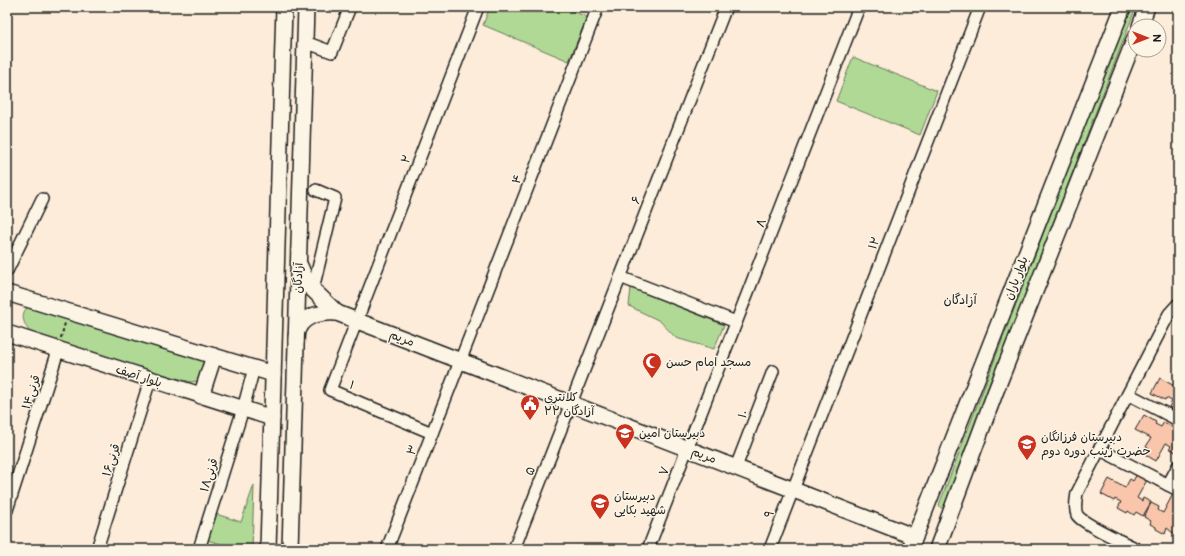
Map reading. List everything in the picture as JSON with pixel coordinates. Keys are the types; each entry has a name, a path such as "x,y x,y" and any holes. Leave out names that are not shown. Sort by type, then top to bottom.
{"street":[{"name":"آزادگان","path":"268,549 284,7"},
{"name":"آزادگان","path":"292,548 298,258 306,7"},
{"path":"305,42 332,52 350,7"},
{"name":"۲","path":"358,321 478,7"},
{"name":"۴","path":"460,360 598,7"},
{"name":"۶","path":"571,403 726,7"},
{"name":"۸","path":"687,448 859,7"},
{"name":"۱۲","path":"793,489 980,7"},
{"name":"بلوار باران","path":"912,543 1123,7"},
{"path":"1143,18 1147,7"},
{"name":"بلوار باران","path":"937,549 995,393 1127,58"},
{"path":"313,290 335,198 316,190"},
{"path":"7,271 42,199"},
{"path":"298,258 301,271 313,290 337,313"},
{"path":"620,277 736,322"},
{"path":"7,292 273,374"},
{"path":"1131,548 1086,523 1078,515 1075,506 1077,493 1169,314 1178,304"},
{"path":"296,342 298,328 307,320 320,312 337,313"},
{"name":"مریم","path":"337,313 793,489 912,543"},
{"name":"۱","path":"358,321 330,390 432,434"},
{"name":"بلوار آصف","path":"7,333 272,418"},
{"name":"قرنی۱۴","path":"7,510 58,350"},
{"path":"202,396 214,356"},
{"name":"۳","path":"387,549 460,360"},
{"name":"قرنی۱۸","path":"198,549 243,409 254,368"},
{"name":"۱۰","path":"736,467 773,371"},
{"name":"قرنی۱۶","path":"97,549 150,380"},
{"path":"974,384 995,393"},
{"path":"1128,394 1178,420"},
{"name":"۵","path":"514,549 571,403"},
{"name":"۷","path":"648,549 687,448"},
{"path":"1099,449 1173,487 1178,466"},
{"name":"۹","path":"770,549 793,489"}],"path":[{"path":"58,350 69,311"}],"green space":[{"path":"490,7 562,7 587,17 569,61 483,25"},
{"path":"1130,7 1136,7 1132,18 1127,18 1127,30 944,508 941,508 939,505"},
{"path":"853,57 937,91 920,135 836,101"},
{"path":"631,288 724,325 714,349 676,338 660,321 629,306"},
{"path":"30,305 196,353 207,363 202,380 191,382 134,366 30,332 24,322 23,315 24,311"},
{"path":"254,485 252,549 239,549 207,540 216,514 241,522"}],"building":[{"path":"1160,378 1176,387 1178,383 1178,412 1169,407 1172,401 1166,398 1165,400 1152,393"},
{"path":"1144,415 1156,422 1155,424 1161,427 1164,422 1178,431 1177,453 1169,448 1171,446 1166,443 1156,461 1146,455 1149,449 1146,447 1151,438 1135,430"},
{"path":"1137,474 1147,480 1137,498 1142,501 1143,498 1151,502 1143,516 1136,512 1134,515 1128,511 1127,513 1118,508 1121,502 1115,499 1114,501 1101,494 1109,479 1125,488 1130,479 1133,481"},
{"path":"1173,494 1178,497 1178,537 1167,528 1165,534 1156,529 1156,527 1150,524 1151,521 1144,517 1151,503 1159,507 1158,510 1163,513"}],"place":[{"name":"مسجد امام حسن","path":"652,379"},
{"name":"کلانتری ۲۲ آزادگان","path":"530,421"},
{"name":"دبیرستان امین","path":"625,450"},
{"name":"دبیرستان فرزانگان حضرت زینب دوره دوم","path":"1027,461"},
{"name":"دبیرستان شهید بکایی","path":"600,520"}],"district":[{"name":"آزادگان","path":"960,299"}]}
